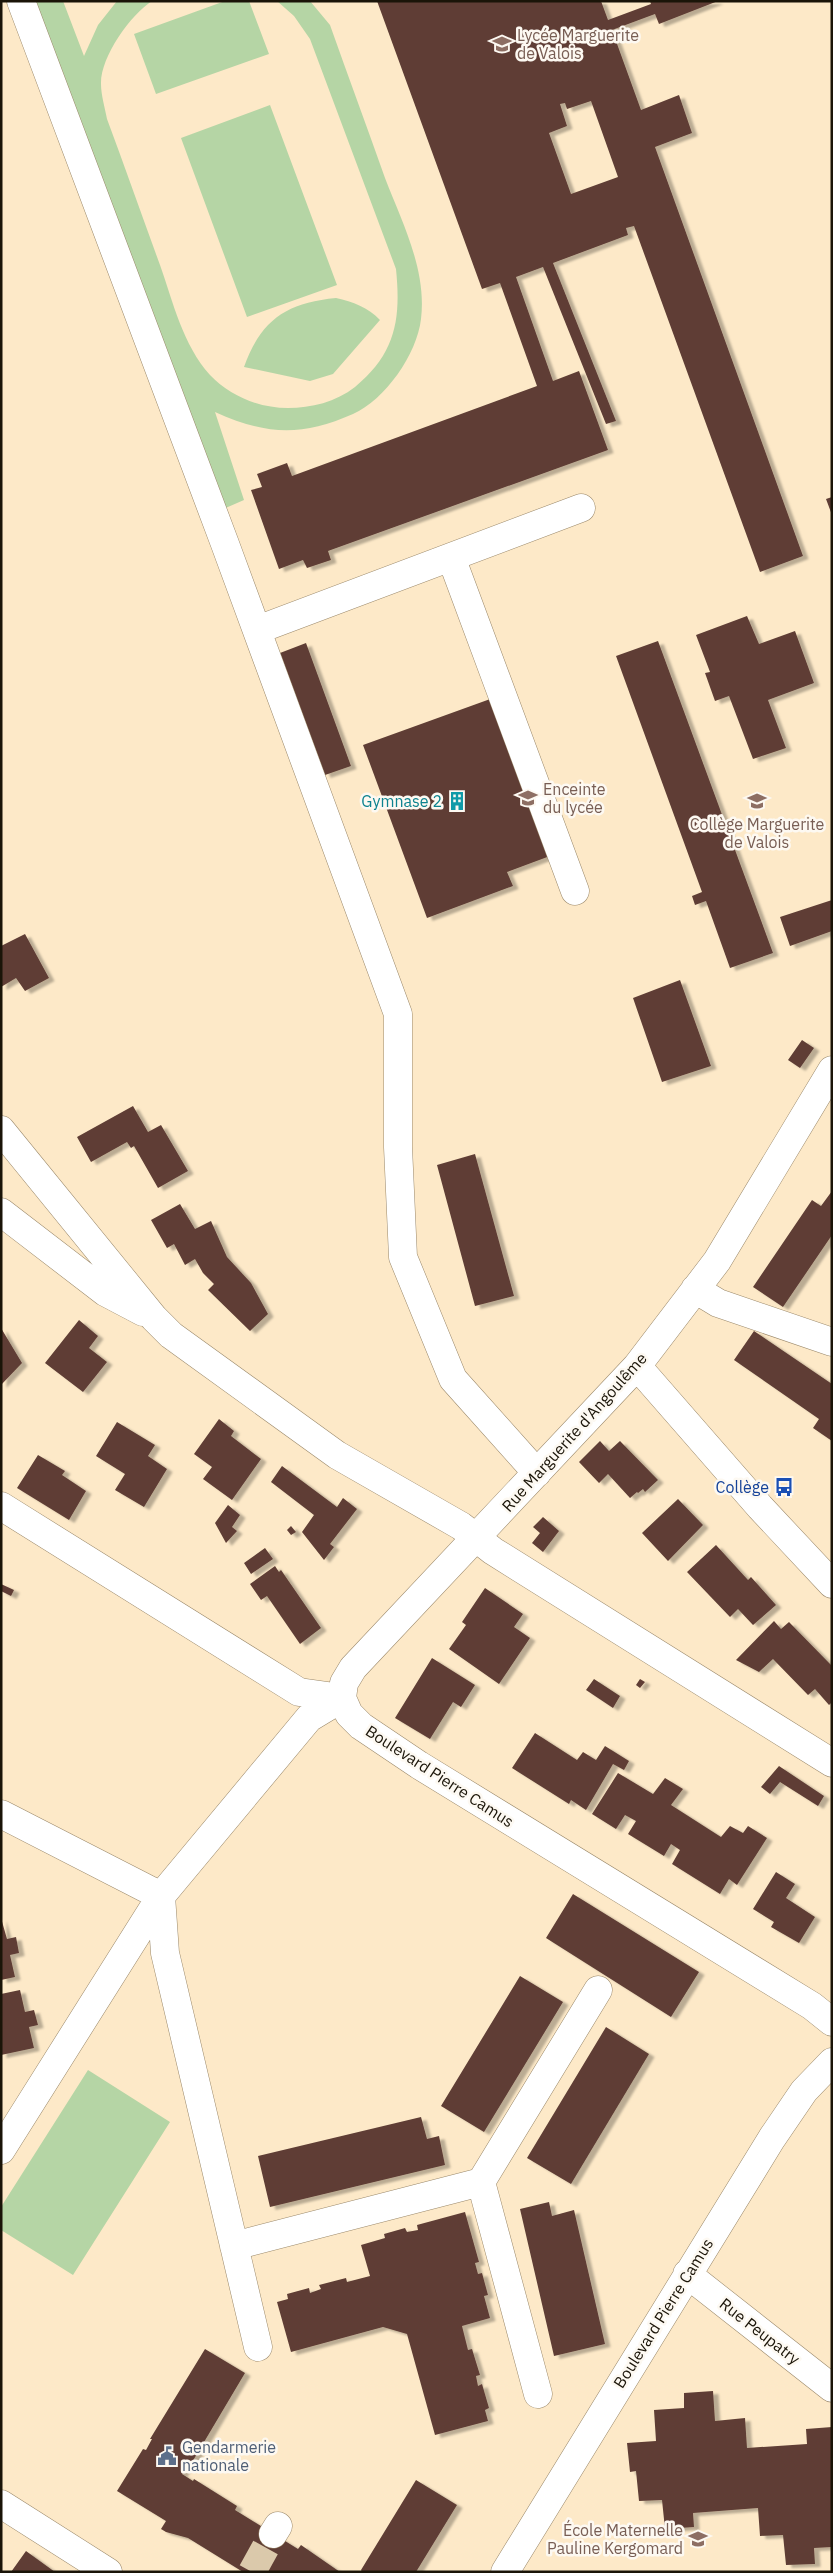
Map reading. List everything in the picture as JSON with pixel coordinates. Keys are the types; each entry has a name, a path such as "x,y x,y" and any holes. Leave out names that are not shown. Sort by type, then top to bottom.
{"street":[{"path":"21,1 257,630 398,1014 398,1147 403,1257 453,1379 537,1473"},
{"path":"257,630 581,508"},
{"path":"451,557 575,891"},
{"name":"Rue Marguerite d'Angoulême","path":"342,1698 344,1683 353,1668 638,1366 717,1261 832,1070"},
{"path":"1,1130 154,1318 171,1335 337,1456 461,1526 476,1539 832,1764"},
{"path":"1,1212 105,1292 154,1318"},
{"path":"695,1289 718,1303 832,1342"},
{"path":"638,1366 760,1507 832,1584"},
{"path":"1,1506 299,1692 342,1698"},
{"path":"1,2150 161,1896 309,1718 342,1698"},
{"name":"Boulevard Pierre Camus","path":"342,1698 349,1714 361,1726 420,1765 812,2006 832,2022"},
{"path":"1,1814 161,1896"},
{"path":"161,1896 165,1953 258,2347"},
{"path":"234,2246 481,2182 598,1990"},
{"name":"Boulevard Pierre Camus","path":"505,2572 772,2138 804,2091 832,2062"},
{"path":"481,2182 538,2394"},
{"name":"Rue Peupatry","path":"687,2274 832,2388"},
{"path":"1,2504 108,2572"}],"green space":[{"path":"34,1 63,1 84,56 98,25 117,1 152,1 135,16 111,50 102,74 102,97 107,119 186,337 210,375 236,395 266,406 288,408 306,407 340,397 355,387 379,361 393,334 396,319 396,269 310,39 294,16 277,1 310,1 330,25 412,247 420,282 421,319 413,347 398,374 377,398 365,407 353,414 317,427 300,430 267,429 233,420 215,412 244,500 221,510"},
{"path":"225,1 249,1 269,54 156,94 134,34"},
{"path":"270,105 337,285 247,317 181,138"},
{"path":"336,298 360,306 380,320 333,374 310,381 244,367 259,337 267,326 278,317 303,304"},
{"path":"88,2070 170,2122 73,2275 1,2230 1,2207"}],"building":[{"path":"377,1 601,1 608,20 651,4 650,1 718,1 659,24 655,14 612,30 641,110 679,95 692,133 655,147 803,556 760,572 634,226 626,228 628,235 553,263 616,421 606,424 543,267 516,277 553,381 579,371 608,450 328,551 331,560 307,568 303,560 279,569 251,490 262,487 257,474 287,463 292,476 537,386 500,283 482,289","holes":["591,101 618,177 571,194 549,133 567,126 560,104 565,103 567,109"]},
{"path":"832,497 832,515 826,499"},
{"path":"747,616 759,644 795,631 814,683 768,700 786,748 753,759 729,696 715,701 705,673 710,672 696,635"},
{"path":"658,641 773,953 730,968 706,901 695,905 692,896 702,892 616,656"},
{"path":"306,643 351,766 325,775 280,653"},
{"name":"Gymnase 2","path":"493,698 550,856 507,872 513,886 427,918 363,745"},
{"path":"832,900 832,931 790,946 780,917"},
{"path":"25,934 49,978 25,991 16,978 1,987 1,946"},
{"path":"680,980 711,1066 662,1082 633,998"},
{"path":"802,1040 814,1048 800,1068 788,1060"},
{"path":"133,1106 148,1132 161,1125 188,1171 158,1188 134,1146 131,1148 127,1142 91,1162 77,1137"},
{"path":"475,1154 514,1296 475,1306 437,1165"},
{"path":"832,1191 832,1235 783,1307 753,1287 812,1200 821,1206"},
{"path":"180,1204 195,1229 211,1221 227,1257 251,1283 268,1314 250,1331 208,1290 214,1284 203,1273 195,1259 185,1265 174,1244 167,1248 151,1220"},
{"path":"79,1320 98,1336 89,1348 107,1362 83,1392 45,1363"},
{"path":"1,1328 22,1363 1,1385"},
{"path":"754,1331 832,1384 832,1441 813,1428 819,1419 734,1360"},
{"path":"219,1419 234,1431 231,1436 261,1459 232,1500 203,1479 212,1467 194,1454"},
{"path":"117,1422 155,1445 148,1456 167,1469 144,1507 115,1490 125,1474 96,1456"},
{"path":"600,1441 609,1451 620,1441 658,1480 645,1492 643,1489 630,1498 608,1474 599,1483 579,1462"},
{"path":"38,1455 65,1471 62,1475 86,1491 69,1520 17,1488"},
{"path":"282,1466 337,1507 343,1498 357,1509 330,1544 334,1547 324,1560 302,1532 314,1515 271,1482"},
{"path":"678,1499 703,1525 668,1561 642,1533"},
{"path":"228,1505 240,1515 232,1527 237,1531 226,1543 215,1523"},
{"path":"543,1517 559,1531 543,1552 532,1543 540,1533 533,1527"},
{"path":"291,1526 296,1532 291,1535 287,1530"},
{"path":"716,1545 748,1580 751,1577 776,1605 753,1625 738,1609 730,1617 687,1572"},
{"path":"265,1548 273,1559 251,1574 244,1563"},
{"path":"275,1566 279,1572 281,1570 321,1628 300,1644 267,1596 261,1600 250,1584"},
{"path":"1,1584 14,1590 11,1596 1,1591"},
{"path":"485,1588 523,1614 514,1627 530,1638 499,1684 449,1649 466,1625 462,1622"},
{"path":"774,1621 781,1629 789,1622 832,1666 832,1702 829,1705 815,1689 808,1695 773,1659 759,1672 736,1660"},
{"path":"432,1658 475,1685 461,1707 453,1702 430,1739 395,1718"},
{"path":"594,1679 620,1696 613,1708 586,1690"},
{"path":"640,1679 645,1682 640,1688 636,1685"},
{"path":"535,1733 577,1760 583,1752 596,1760 605,1746 629,1761 624,1770 613,1764 586,1810 571,1800 569,1804 512,1768"},
{"path":"779,1766 824,1796 818,1806 780,1782 770,1794 761,1787"},
{"path":"618,1773 653,1794 665,1778 683,1789 671,1805 721,1837 730,1826 743,1833 748,1826 767,1838 737,1885 729,1879 720,1894 672,1864 680,1850 671,1844 664,1856 628,1834 636,1821 625,1815 616,1829 592,1814"},
{"path":"776,1872 795,1884 786,1898 815,1917 799,1943 771,1927 774,1922 753,1909"},
{"path":"573,1894 699,1972 671,2017 546,1938"},
{"path":"1,1918 7,1939 16,1937 19,1953 10,1955 15,1977 1,1980"},
{"path":"520,1976 563,2002 484,2132 441,2106"},
{"path":"20,1990 25,2012 34,2010 38,2025 29,2027 34,2048 1,2055 1,1994"},
{"path":"606,2027 649,2054 571,2184 527,2158"},
{"path":"421,2117 427,2139 439,2136 445,2165 270,2207 258,2156"},
{"path":"549,2202 552,2216 574,2210 605,2344 554,2356 520,2209"},
{"path":"465,2212 479,2262 475,2263 478,2274 482,2273 488,2295 484,2296 490,2318 462,2326 468,2350 472,2349 480,2375 476,2376 478,2386 482,2384 489,2408 485,2410 488,2421 435,2435 407,2334 383,2327 291,2352 277,2302 288,2299 287,2294 309,2288 310,2293 321,2289 319,2285 346,2278 347,2282 370,2276 361,2245 385,2238 384,2234 405,2228 407,2232 418,2230 417,2225"},
{"name":"Gendarmerie nationale","path":"205,2349 245,2373 191,2464 189,2463 182,2474 193,2481 194,2479 237,2506 235,2510 298,2549 301,2545 340,2572 243,2572 188,2538 161,2529 166,2521 117,2491 143,2449 146,2450 152,2439 150,2439"},
{"path":"713,2391 715,2421 745,2418 747,2448 807,2444 806,2429 832,2427 832,2547 814,2548 815,2564 786,2565 783,2535 760,2536 758,2508 693,2513 694,2527 665,2529 662,2500 639,2501 636,2471 630,2472 627,2443 656,2441 654,2410 684,2408 684,2393"},
{"path":"416,2480 457,2505 416,2572 362,2572 361,2570"},
{"path":"26,2551 55,2572 11,2572"}],"tunnel":[{"path":"252,2572 273,2534"}],"place":[{"name":"Lycée Marguerite de Valois","path":"502,44"},
{"name":"Enceinte du lycée","path":"528,798"},
{"name":"Gymnase 2","path":"457,801"},
{"name":"Collège Marguerite de Valois","path":"757,801"},
{"name":"Collège","path":"784,1487"},
{"name":"Gendarmerie nationale","path":"167,2456"},
{"name":"École Maternelle Pauline Kergomard","path":"698,2539"}]}
